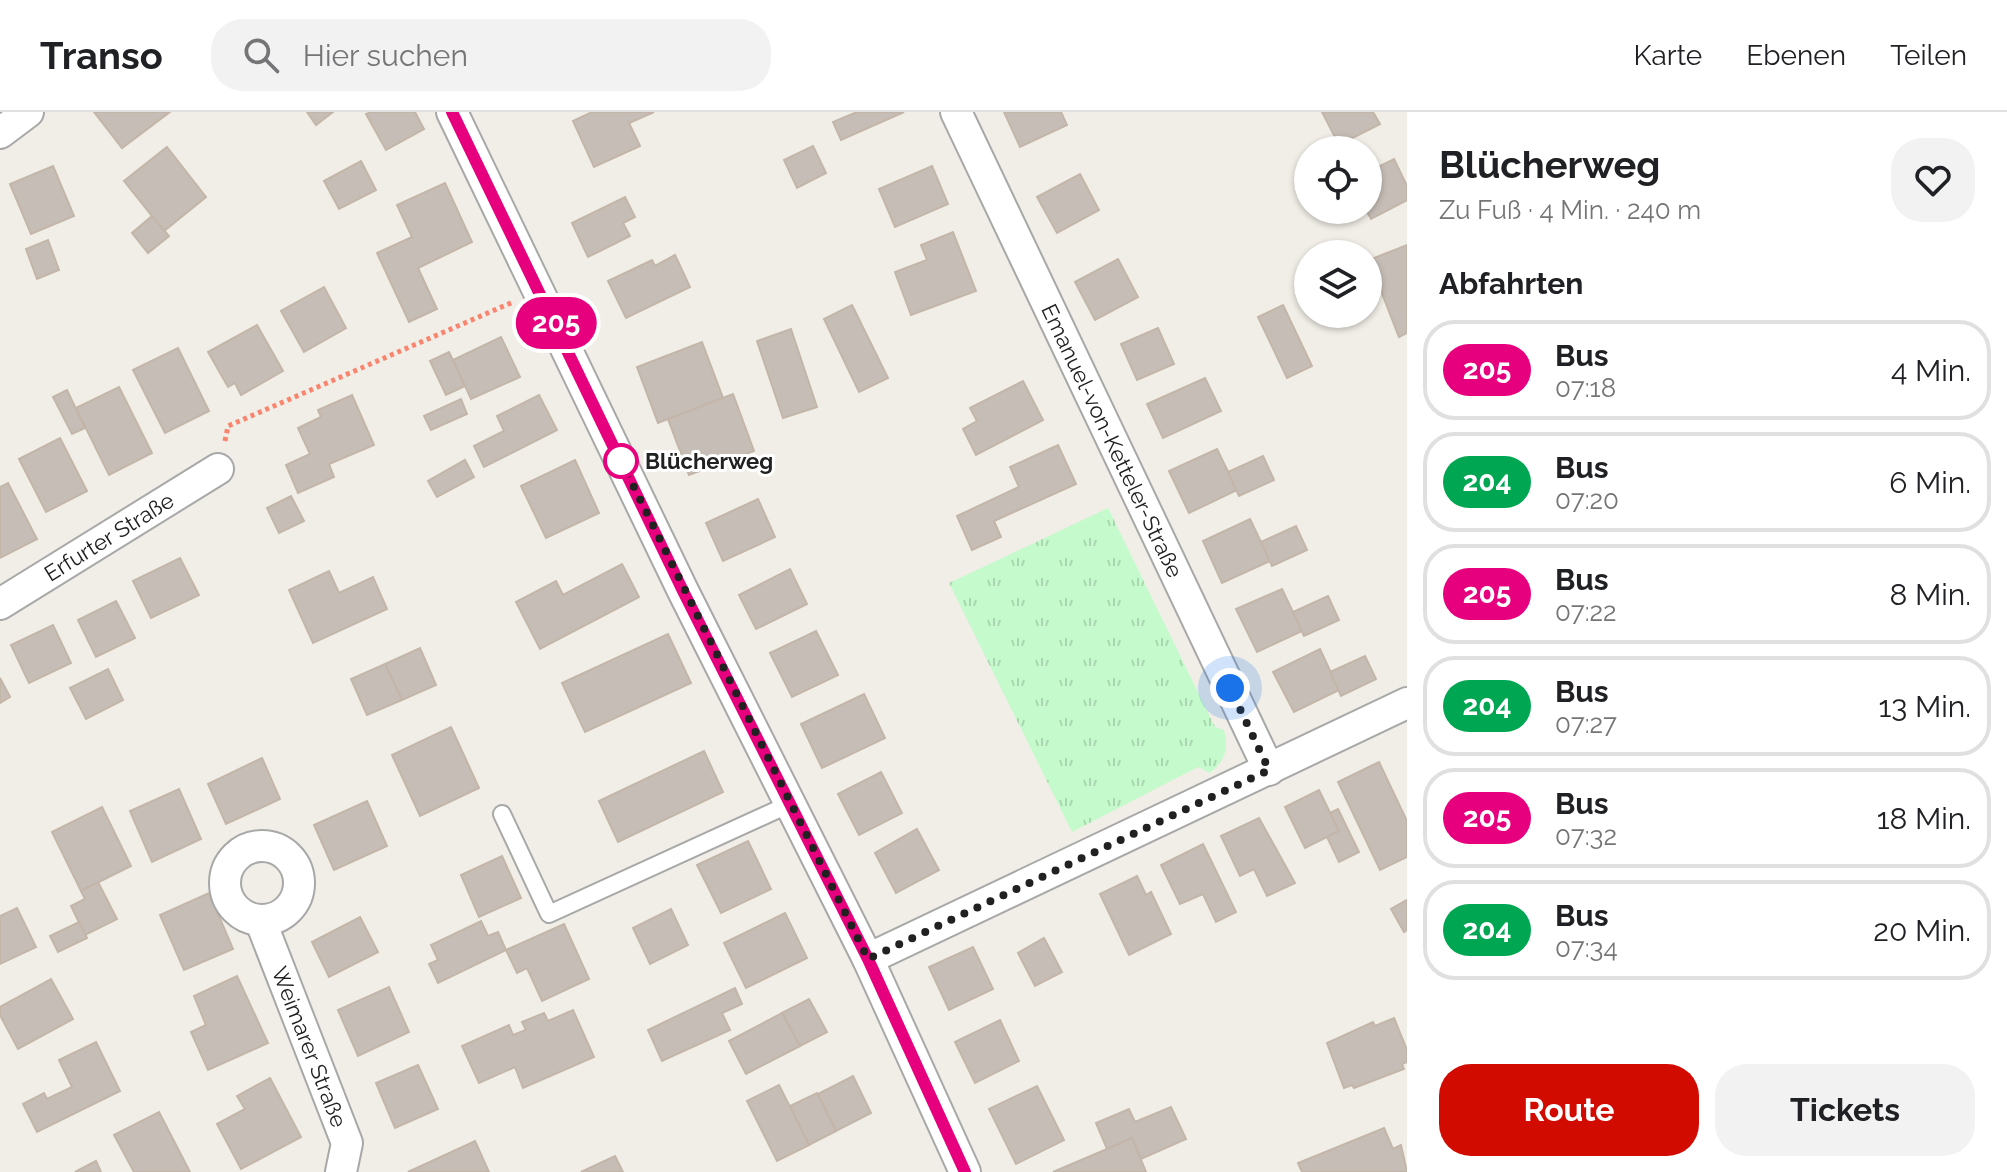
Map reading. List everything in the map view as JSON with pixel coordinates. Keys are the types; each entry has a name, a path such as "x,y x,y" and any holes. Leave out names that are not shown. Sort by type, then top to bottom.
{"street":[{"path":"0,133 28,112"},
{"path":"452,112 683,591 868,959 965,1172"},
{"name":"Emanuel-von-Ketteler-Straße","path":"956,112 1269,770"},
{"name":"Erfurter Straße","path":"0,604 218,469"},
{"path":"868,959 1407,703"},
{"name":"Weimarer Straße","path":"261,922 347,1143 341,1172"}],"lane":[{"path":"502,814 549,914 792,803"}],"path":[{"path":"218,469 228,426 540,290"}],"green space":[{"path":"1108,508 1215,727 1224,730 1226,749 1219,764 1210,773 1198,767 1072,832 949,583"}],"building":[{"path":"94,112 170,112 122,148"},
{"path":"307,112 333,112 316,125"},
{"path":"415,112 424,129 386,150 366,114"},
{"path":"592,112 654,112 629,123 640,146 594,167 573,121"},
{"path":"857,112 904,112 841,140 833,122"},
{"path":"1004,112 1061,112 1067,125 1020,147"},
{"path":"1322,112 1373,112 1380,124 1357,136 1334,136"},
{"path":"813,146 826,173 797,188 784,160"},
{"path":"167,147 206,197 164,231 124,181"},
{"path":"1394,159 1407,186 1407,200 1382,213 1382,165"},
{"path":"361,161 376,190 339,209 324,181"},
{"path":"53,166 74,216 31,234 10,184"},
{"path":"932,166 948,204 895,227 879,189"},
{"path":"1080,174 1099,210 1057,233 1037,197"},
{"path":"445,183 472,242 418,268 437,309 409,322 377,253 412,237 397,205"},
{"path":"625,197 635,217 623,223 630,236 588,257 572,223"},
{"path":"152,216 169,236 148,253 132,233"},
{"path":"953,232 976,291 911,315 895,272 927,260 921,245"},
{"path":"48,240 59,270 37,279 26,249"},
{"path":"1407,245 1407,333 1399,337 1382,293 1382,255"},
{"path":"675,255 690,287 626,318 608,281 652,260 655,266"},
{"path":"1118,259 1138,297 1095,320 1075,282"},
{"path":"324,287 346,328 304,352 281,311"},
{"path":"852,305 888,378 859,392 824,319"},
{"path":"1283,305 1312,366 1287,378 1258,317"},
{"path":"257,325 283,371 241,395 235,383 228,387 208,352"},
{"path":"1158,328 1174,364 1137,380 1121,344"},
{"path":"791,329 817,407 783,418 757,341"},
{"path":"501,337 520,377 471,399 453,360"},
{"path":"702,342 723,398 658,423 637,367"},
{"path":"178,348 209,411 165,433 133,370"},
{"path":"449,352 465,386 446,395 430,361"},
{"path":"1205,378 1221,411 1163,438 1147,404"},
{"path":"1023,381 1043,420 976,455 963,429 977,421 970,408"},
{"path":"119,387 152,453 109,475 76,408"},
{"path":"67,390 85,428 72,434 53,397"},
{"path":"733,394 754,451 689,475 668,419"},
{"path":"352,395 374,445 329,464 334,477 298,493 286,465 310,454 298,428 321,417 318,410"},
{"path":"539,395 557,430 484,467 474,446 504,431 497,416"},
{"path":"461,399 467,414 431,430 424,416"},
{"path":"60,438 87,491 46,512 19,459"},
{"path":"1058,445 1076,484 994,521 1001,537 972,550 957,516 1019,487 1010,467"},
{"path":"1217,449 1237,490 1189,513 1169,471"},
{"path":"1263,456 1274,480 1239,496 1228,472"},
{"path":"465,460 474,477 437,497 428,481"},
{"path":"575,460 599,513 546,538 521,486"},
{"path":"8,483 37,539 0,558 0,487"},
{"path":"291,496 304,521 279,533 267,508"},
{"path":"758,499 775,537 723,561 706,523"},
{"path":"1250,519 1270,561 1222,583 1203,541"},
{"path":"1296,526 1307,550 1272,566 1261,542"},
{"path":"180,558 199,595 151,618 133,581"},
{"path":"622,564 639,597 540,649 516,602 556,581 563,595"},
{"path":"790,569 807,604 756,629 739,595"},
{"path":"329,571 339,593 373,577 387,609 313,643 289,590"},
{"path":"1282,589 1302,631 1257,652 1236,609"},
{"path":"1328,596 1339,620 1304,636 1293,612"},
{"path":"116,601 135,638 96,657 78,620"},
{"path":"53,625 71,663 29,683 11,645"},
{"path":"816,631 838,675 792,697 770,653"},
{"path":"668,634 691,683 585,732 562,683"},
{"path":"420,648 436,685 402,700 385,664"},
{"path":"1320,649 1339,690 1294,712 1273,672"},
{"path":"1365,656 1376,679 1341,696 1330,672"},
{"path":"385,664 402,700 367,715 351,679"},
{"path":"108,669 123,700 86,719 70,688"},
{"path":"0,678 10,697 0,703"},
{"path":"864,694 885,738 822,768 801,724"},
{"path":"451,727 479,788 420,816 392,755"},
{"path":"704,751 723,792 618,842 599,801"},
{"path":"262,758 280,799 226,824 208,784"},
{"path":"1379,762 1407,821 1407,857 1380,870 1338,782"},
{"path":"881,772 902,813 859,835 838,794"},
{"path":"179,789 201,839 152,862 130,811"},
{"path":"1319,790 1339,831 1305,848 1285,807"},
{"path":"367,801 387,846 334,870 314,825"},
{"path":"102,807 131,866 81,891 52,832"},
{"path":"1338,809 1359,852 1339,862 1327,837 1339,831 1330,813"},
{"path":"1259,818 1295,883 1267,896 1254,869 1240,876 1221,836"},
{"path":"917,829 939,870 896,893 875,853"},
{"path":"748,841 771,889 721,913 697,865"},
{"path":"1203,844 1236,912 1216,922 1203,894 1180,904 1161,865"},
{"path":"502,856 521,898 479,917 461,875"},
{"path":"1137,876 1146,895 1151,892 1171,934 1129,955 1100,894"},
{"path":"98,882 117,919 85,935 71,906 85,899 81,891"},
{"path":"209,893 233,949 184,970 160,915"},
{"path":"1407,900 1407,930 1404,932 1391,909"},
{"path":"17,908 36,947 0,964 0,916"},
{"path":"671,909 688,945 650,964 633,928"},
{"path":"785,913 807,958 746,988 724,943"},
{"path":"360,917 378,952 329,977 312,942"},
{"path":"481,921 488,936 498,932 506,950 438,983 429,964 438,960 431,945"},
{"path":"79,922 87,938 58,952 50,936"},
{"path":"564,924 589,979 542,1001 527,968 517,973 506,950"},
{"path":"1044,938 1062,972 1035,986 1018,953"},
{"path":"973,947 993,989 949,1010 929,967"},
{"path":"237,976 268,1043 208,1070 191,1032 206,1025 194,996"},
{"path":"51,979 73,1019 18,1049 0,1015 0,1007"},
{"path":"389,987 409,1032 358,1056 338,1010"},
{"path":"735,988 742,1004 722,1013 730,1030 662,1061 648,1030"},
{"path":"809,999 827,1032 800,1046 782,1013"},
{"path":"573,1010 594,1057 523,1088 515,1067 479,1083 462,1046 509,1025 513,1035 526,1030 522,1022 544,1013 548,1021"},
{"path":"782,1013 800,1046 746,1074 729,1041"},
{"path":"1394,1018 1407,1050 1407,1062 1402,1064 1404,1069 1354,1088 1352,1085 1344,1088 1327,1043 1373,1022 1375,1026"},
{"path":"1000,1020 1019,1061 975,1083 955,1042"},
{"path":"96,1042 120,1091 37,1132 23,1104 44,1093 47,1099 72,1087 59,1060"},
{"path":"418,1065 438,1109 395,1128 376,1083"},
{"path":"853,1076 871,1113 836,1131 818,1094"},
{"path":"270,1078 301,1137 241,1169 217,1124 245,1109 237,1096"},
{"path":"779,1085 809,1145 777,1161 747,1101"},
{"path":"1037,1086 1064,1140 1016,1164 989,1109"},
{"path":"817,1093 836,1131 809,1145 790,1106"},
{"path":"1171,1107 1186,1139 1141,1159 1132,1138 1107,1149 1096,1123 1129,1109 1135,1122"},
{"path":"159,1112 190,1172 134,1172 114,1135"},
{"path":"1384,1128 1393,1149 1401,1145 1407,1172 1302,1172 1298,1163"},
{"path":"1132,1138 1146,1172 1053,1172 1107,1149"},
{"path":"475,1141 489,1172 408,1172"},
{"path":"615,1156 623,1172 581,1172"},
{"path":"96,1161 101,1172 75,1172"}],"bus line":[{"name":"205","path":"452,112 683,591 868,959 965,1172"}],"place":[{"name":"Blücherweg","path":"621,461"}],"route":[{"path":"621,461 868,959 1269,770 1230,688"}]}
